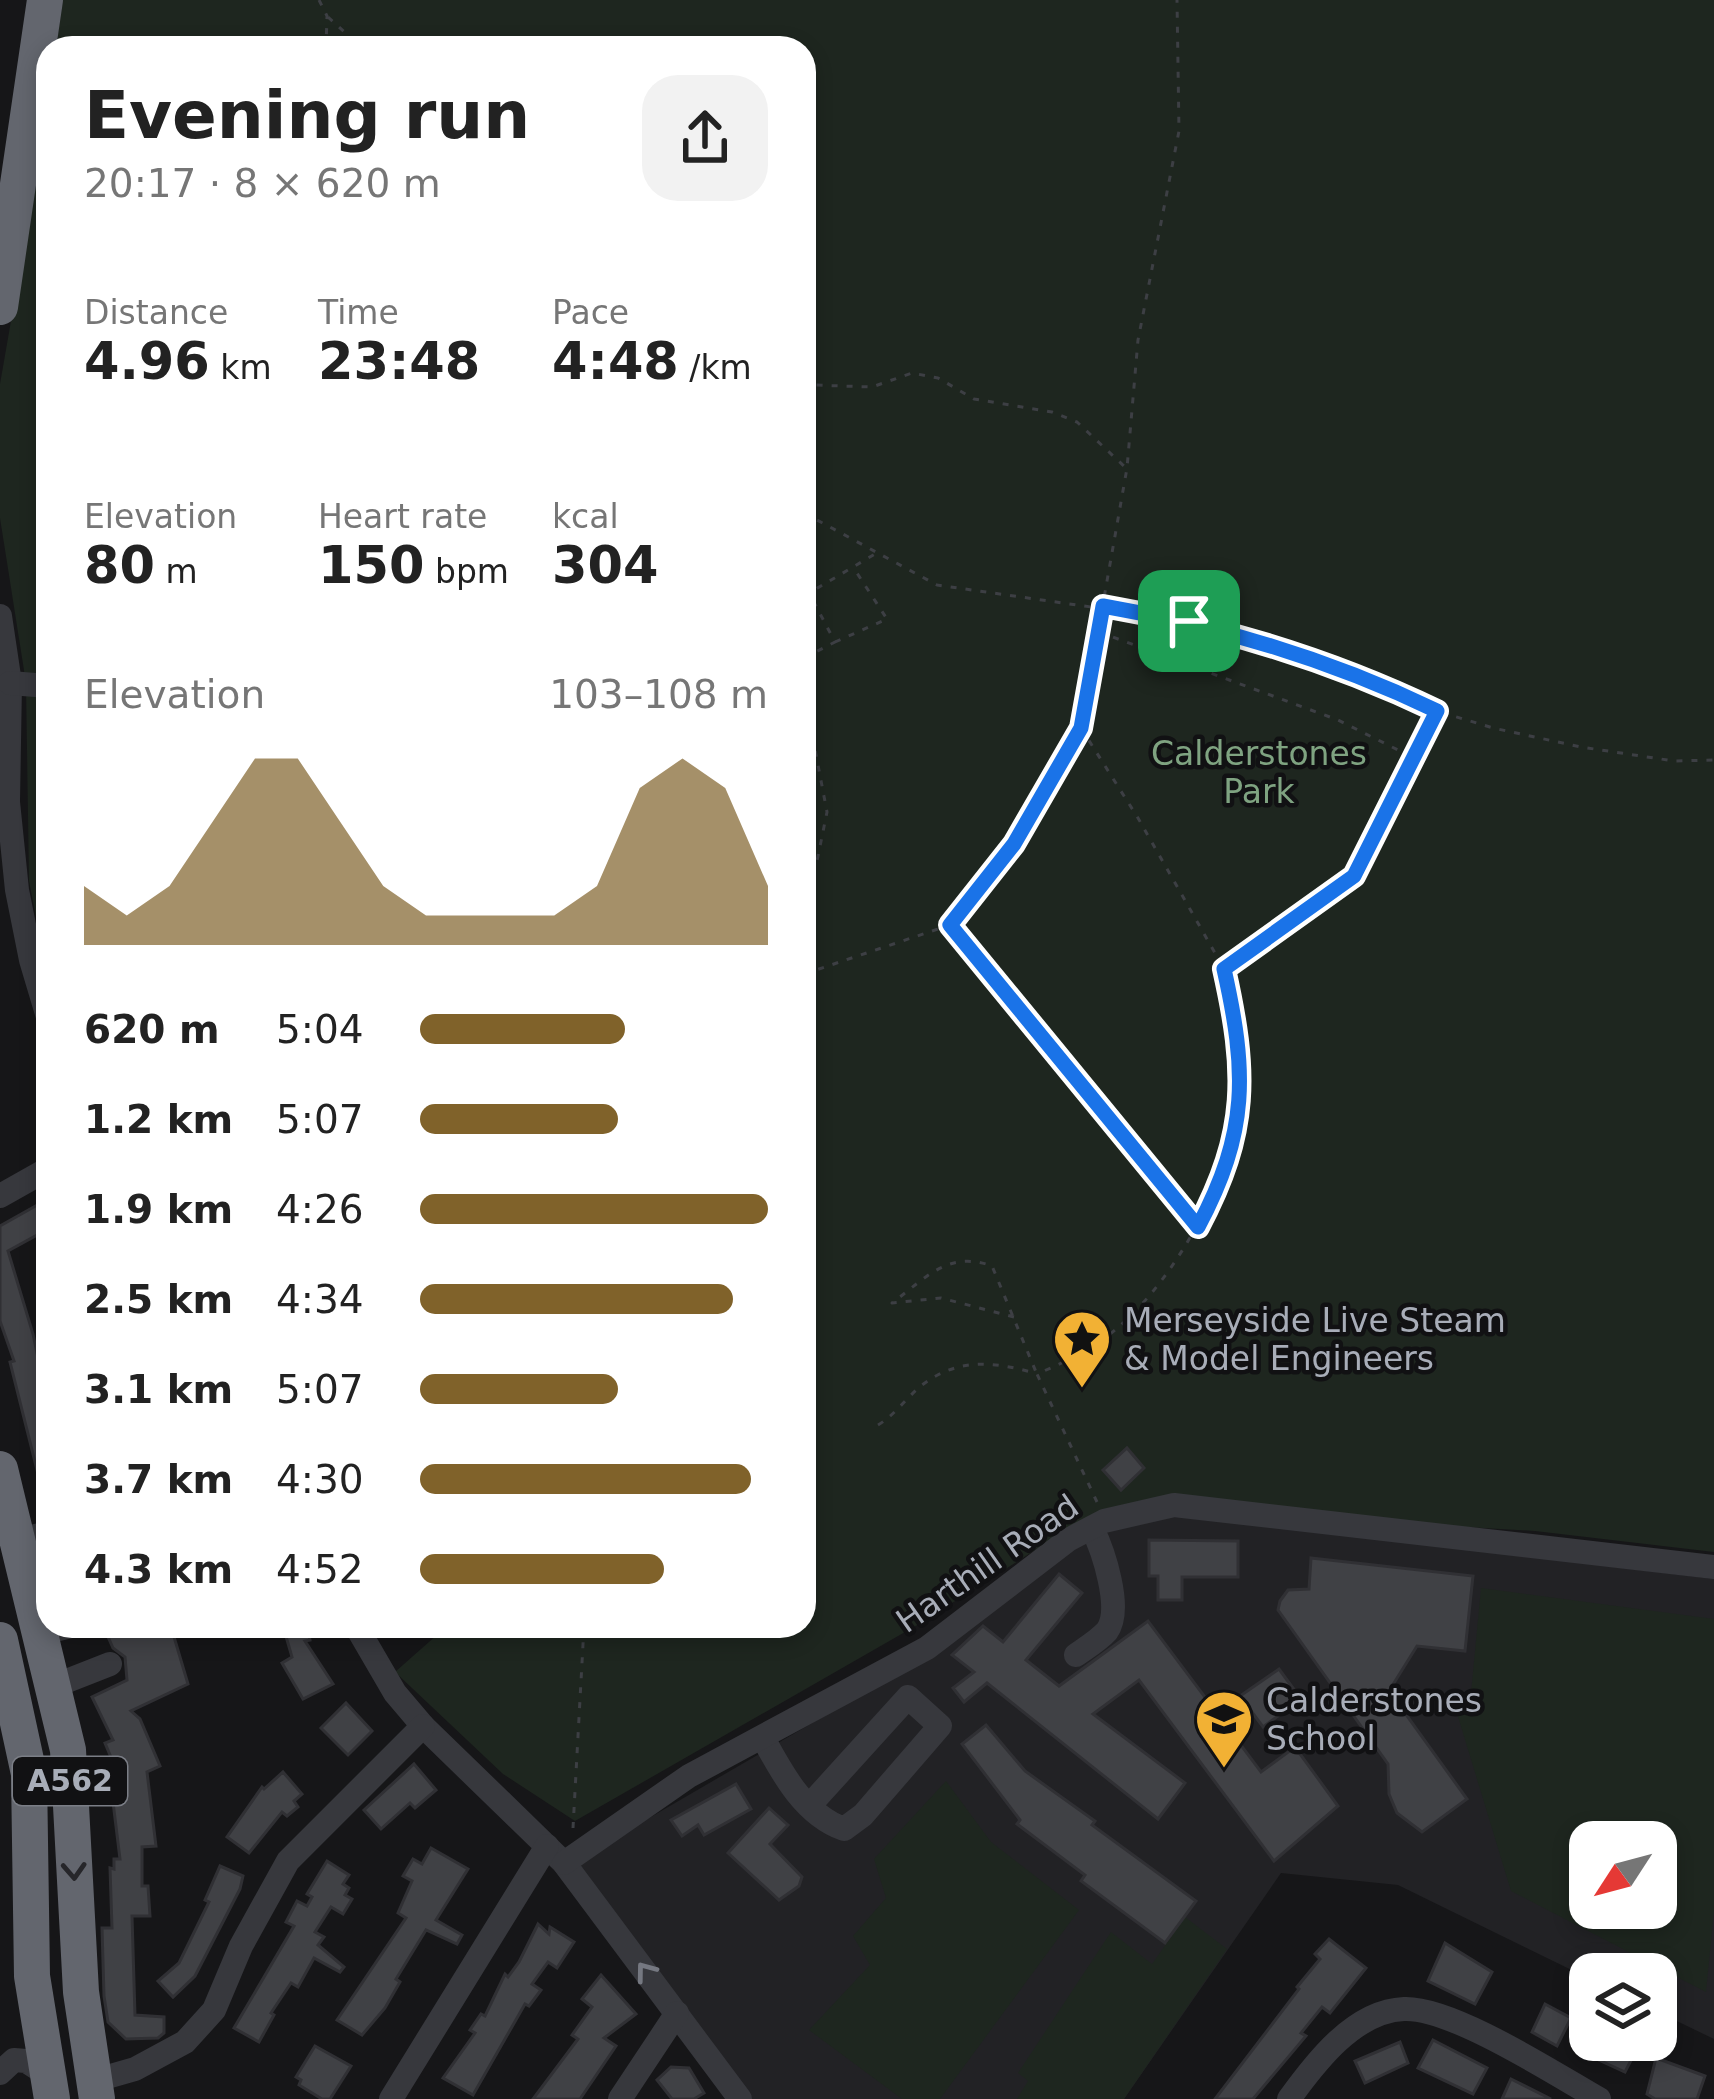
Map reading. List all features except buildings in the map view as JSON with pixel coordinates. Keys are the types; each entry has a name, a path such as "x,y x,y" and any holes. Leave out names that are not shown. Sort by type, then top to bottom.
{"highway":[{"path":"40,36 45,0"},
{"path":"0,307 36,61"},
{"name":"A562","path":"0,1469 33,1536"},
{"name":"A562","path":"56,1638 54,1686 68,1750 81,1992 95,2090"},
{"name":"A562","path":"0,1640 29,1774 32,1976 49,2086"}],"street":[{"path":"0,616 8,802 17,890 36,977"},
{"path":"7,700 36,690"},
{"path":"0,1196 36,1176"},
{"name":"Harthill Road","path":"391,2099 555,1854 927,1648 1068,1540 1098,1524 1174,1505 1714,1567"},
{"path":"1076,1655 1105,1633 1113,1618 1098,1524"},
{"path":"363,1638 395,1693 423,1726 555,1854 740,2099"},
{"path":"54,1686 110,1664"},
{"path":"763,1738 790,1787 809,1805 830,1824 844,1829 862,1816 940,1726 908,1697 809,1805"},
{"path":"95,2090 185,2042 214,2010 241,1946 288,1861 423,1726"},
{"path":"1289,2099 1321,2056 1369,2019 1405,2009 1459,2023 1593,2098"},
{"path":"620,2099 677,2013"},
{"path":"0,2073 14,2060 26,2061 49,2086"}],"path":[{"path":"319,0 327,16 349,36"},
{"path":"816,970 950,925 1014,844 1081,728 1126,468 1138,340 1179,131 1177,0"},
{"path":"326,36 327,16"},
{"path":"816,385 872,387 912,373 938,377 974,399 1052,412 1077,422 1126,468"},
{"path":"816,520 937,585 1189,621 1276,647 1437,711 1581,747 1674,761 1714,760"},
{"path":"816,588 876,552"},
{"path":"816,652 887,619 853,567"},
{"path":"816,610 836,642"},
{"path":"1099,632 1339,720 1414,758"},
{"path":"1224,969 1354,876 1437,711"},
{"path":"878,1425 897,1414 921,1386 953,1367 991,1361 1037,1374 1073,1359 1127,1319 1198,1227 1214,1197 1233,1138 1243,1086 1238,1030 1224,969 1081,728"},
{"path":"816,757 826,812 816,862"},
{"path":"950,925 1198,1227"},
{"path":"1014,1317 941,1298 892,1303 952,1260 972,1258 992,1266 1014,1317 1098,1524"},
{"path":"555,1854 575,1821 583,1638"}],"shaded area":[{"name":"Calderstones School","path":"1169,1514 1714,1579 1714,2039 1677,2021 1677,1953 1569,1953 1569,1969 1398,1885 1281,1873 1124,2099 740,2099 572,1863 924,1658 1103,1526"}],"green space":[{"name":"Calderstones Park","path":"63,0 1714,0 1714,1552 1178,1497 1062,1533 919,1624 575,1821 503,1774 395,1672 433,1638 816,1638 816,36 58,36"},
{"path":"36,178 36,917 29,881 26,683 0,518 0,384"},
{"path":"1481,1588 1714,1619 1714,1910 1706,1992 1677,1977 1677,1953 1631,1953 1584,1929 1677,1929 1677,1821 1569,1821 1569,1921 1511,1891 1456,1710 1471,1693"},
{"path":"946,1781 991,1842 1079,1910 940,2099 902,2099 809,2030 870,1965 853,1936 886,1898 874,1859"},
{"path":"1185,1917 1227,1949 1124,2099 1017,2099 1028,2081 1018,2073 1111,1932 1152,1964"}],"place":[{"name":"Merseyside Live Steam & Model Engineers","path":"1082,1390"},
{"name":"Calderstones School","path":"1224,1770"}],"route":[{"path":"1103,606 1189,621 1298,654 1437,711 1354,876 1224,969 1238,1030 1243,1086 1233,1138 1214,1197 1198,1227 950,925 1014,844 1081,728 1103,606"}]}
